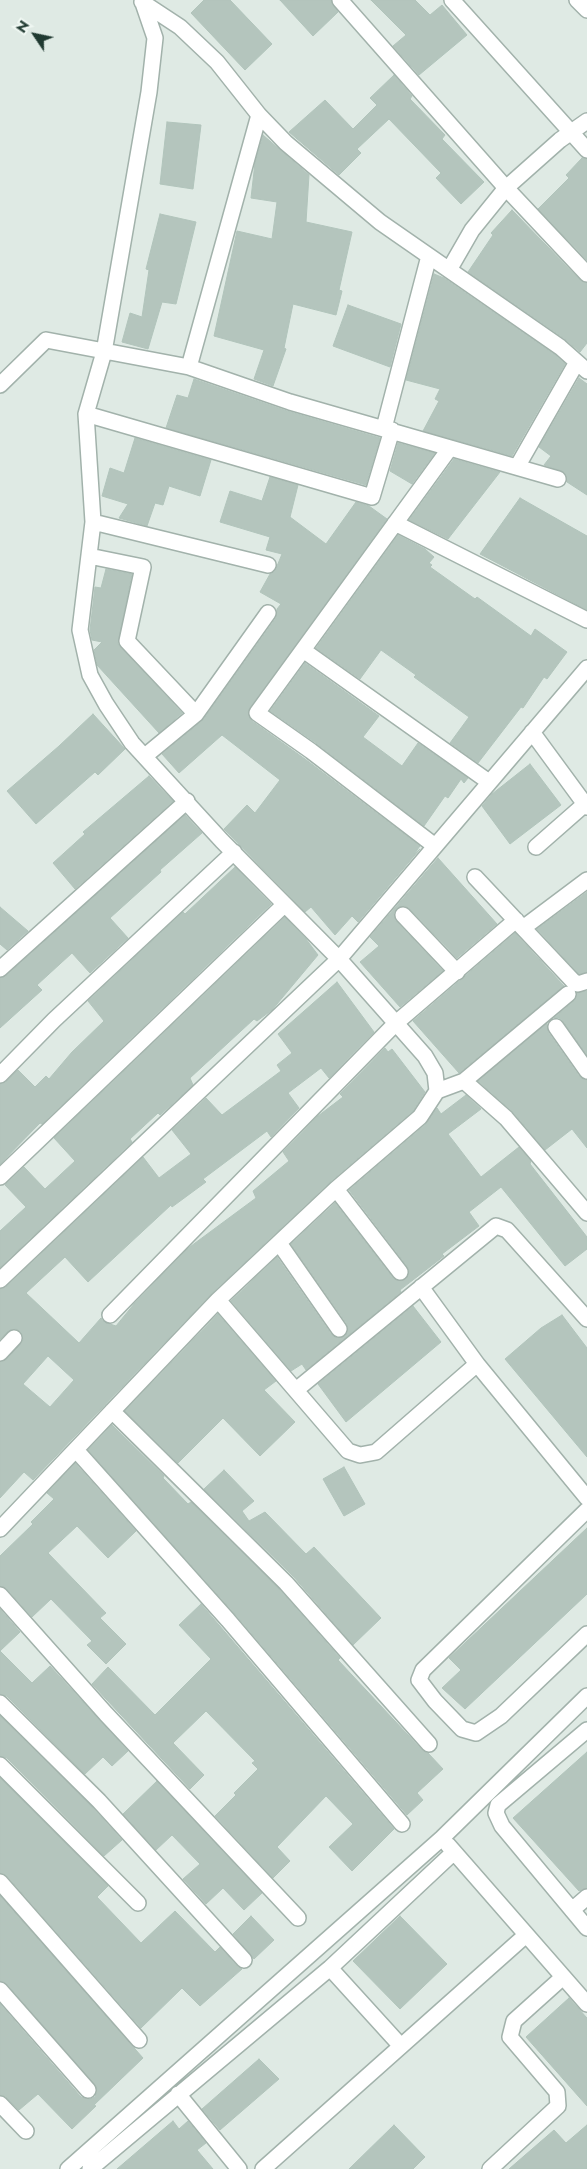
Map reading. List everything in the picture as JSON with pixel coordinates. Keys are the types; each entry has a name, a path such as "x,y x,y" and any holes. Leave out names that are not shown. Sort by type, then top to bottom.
{"street":[{"path":"340,0 506,188 587,274"},
{"path":"452,0 587,150"},
{"path":"577,0 587,10"},
{"path":"141,1 180,27 217,62 259,115 286,143 380,222 560,347 582,366 517,467"},
{"path":"141,1 156,38 149,92 104,352 86,414 93,522 80,630 90,675 127,735 145,756 284,905 339,959 425,1056 435,1073 437,1091"},
{"path":"190,367 259,115"},
{"path":"449,270 472,230 506,188 560,140 587,121"},
{"path":"86,414 372,498 430,256"},
{"path":"0,385 46,340 190,367 290,402 558,479"},
{"path":"435,846 311,751 257,713 450,448"},
{"path":"93,522 268,565"},
{"path":"396,522 587,620"},
{"path":"89,556 142,567 127,640 196,714"},
{"path":"145,756 196,714 268,612"},
{"path":"303,650 489,782"},
{"path":"0,1280 339,959 587,668"},
{"path":"532,732 586,805 536,846"},
{"path":"0,969 187,801"},
{"path":"0,1075 54,1020 234,852"},
{"path":"475,877 573,981 578,984 587,981"},
{"path":"110,1315 396,1024 457,972 520,924 587,880"},
{"path":"0,1177 284,905"},
{"path":"403,915 457,972"},
{"path":"0,1529 218,1300 336,1189 420,1117 437,1091 464,1082 568,994"},
{"path":"556,1027 587,1071"},
{"path":"464,1082 506,1118 587,1213"},
{"path":"336,1189 400,1272"},
{"path":"296,1390 496,1226 507,1230 587,1319"},
{"path":"279,1243 339,1329"},
{"path":"421,1287 477,1364 587,1498"},
{"path":"218,1300 348,1451 360,1455 376,1452 477,1364"},
{"path":"0,1353 14,1338"},
{"path":"112,1411 286,1583 429,1744"},
{"path":"76,1450 228,1620 402,1824"},
{"path":"587,1510 424,1670 420,1680 435,1701 462,1729 476,1733 501,1716 587,1634"},
{"path":"0,1595 106,1714 298,1918"},
{"path":"68,2169 442,1838 587,1696"},
{"path":"0,1703 99,1801 244,1960"},
{"path":"587,1730 498,1805 496,1813 502,1826 587,1928"},
{"path":"0,1765 138,1903"},
{"path":"442,1838 587,2004"},
{"path":"90,2169 330,1968 454,1852"},
{"path":"0,1882 139,2040"},
{"path":"572,1910 587,1897"},
{"path":"263,2169 526,1935"},
{"path":"330,1968 400,2046"},
{"path":"490,2169 558,2106 557,2092 510,2037 514,2022 563,1977"},
{"path":"0,1990 88,2090"},
{"path":"178,2094 239,2169"},
{"path":"0,2104 26,2131"}],"building":[{"path":"204,0 230,0 272,44 245,70 191,13"},
{"path":"280,0 331,0 338,12 313,36"},
{"path":"371,0 415,0 430,15 442,5 467,35 419,75 393,46 406,35"},
{"path":"394,75 412,96 410,99 445,135 442,139 484,182 461,204 436,178 441,173 389,119 357,149 361,153 339,175 289,132 325,100 353,129 377,105 370,98"},
{"path":"167,122 201,125 193,189 160,184"},
{"path":"263,135 309,175 306,222 352,232 339,290 342,291 336,315 293,304 284,348 286,349 273,386 254,379 264,350 214,336 237,231 272,239 277,202 251,198 255,163"},
{"path":"582,158 587,159 587,260 538,209 569,178 566,175"},
{"path":"512,210 580,280 587,283 587,343 580,352 565,339 468,272 493,235 491,233"},
{"path":"160,214 196,222 176,304 162,302 148,349 122,342 130,313 142,317 149,270 146,269"},
{"path":"434,274 444,278 554,354 565,364 512,456 423,431 439,401 435,399 440,389 406,380"},
{"path":"348,305 401,324 390,367 333,346"},
{"path":"579,378 587,384 587,495 567,482 564,472 544,465 551,456 539,447"},
{"path":"194,379 287,411 380,438 366,485 166,428 177,395 188,398"},
{"path":"135,438 211,460 200,496 169,486 163,505 155,503 147,526 119,518 128,504 102,496 110,468 124,473"},
{"path":"398,443 435,453 412,484 390,471"},
{"path":"454,459 500,472 448,539 409,520"},
{"path":"270,477 298,485 290,517 326,544 356,502 369,506 387,519 248,712 252,721 420,846 414,854 420,849 358,922 352,916 335,935 311,907 305,912 224,829 247,805 255,813 280,780 222,735 179,773 162,754 203,720 276,618 277,609 281,604 260,592 270,574 275,571 282,554 266,550 270,537 220,522 230,491 262,501"},
{"path":"520,498 587,536 587,610 480,554"},
{"path":"398,535 425,549 434,557 429,563 432,565 430,567 475,599 477,597 531,636 535,629 567,652 547,679 544,677 523,708 521,707 478,763 450,743 469,717 381,650 360,679 316,648"},
{"path":"106,569 132,574 118,644 182,713 159,733 97,665 94,650 102,642 92,640 90,630 95,587 101,588"},
{"path":"305,663 379,716 363,737 402,766 418,743 468,778 464,783 461,779 448,798 445,796 424,826 316,743 270,711"},
{"path":"93,714 125,749 98,775 95,772 36,824 7,791"},
{"path":"530,764 561,805 510,844 482,806 492,794"},
{"path":"149,776 173,801 75,889 53,863 85,834 83,832"},
{"path":"185,815 202,833 110,918 128,938 90,973 72,953 37,985 42,990 0,1028 0,978 6,976"},
{"path":"438,858 497,924 457,958 410,909 405,906 397,908 394,913 396,921 443,971 400,1007 360,962 379,946 370,937"},
{"path":"235,867 271,904 42,1124 40,1123 0,1164 0,1084 6,1082 18,1070 35,1087 46,1076 49,1079 72,1052 104,1021 88,1001 183,912 185,914"},
{"path":"587,892 587,972 579,974 537,929"},
{"path":"0,907 28,931 7,950 0,944"},
{"path":"285,917 318,955 272,1010 257,1021 254,1019 190,1078 193,1085 160,1115 158,1113 130,1139 132,1142 0,1267 0,1231 26,1207 5,1185 24,1167 45,1189 75,1161 54,1138"},
{"path":"515,933 564,986 459,1073 413,1021"},
{"path":"337,982 374,1032 329,1078 321,1068 288,1093 299,1108 271,1137 267,1131 203,1179 206,1182 172,1207 171,1205 88,1282 65,1257 26,1293 79,1343 101,1318 104,1322 116,1326 134,1304 187,1249 256,1198 253,1191 289,1161 283,1152 318,1116 343,1097 340,1094 385,1048 388,1052 392,1049 425,1092 413,1111 330,1182 212,1293 33,1480 24,1472 0,1498 0,1362 7,1359 23,1340 21,1332 16,1329 8,1331 0,1339 0,1289 6,1287 143,1157 159,1178 191,1154 172,1130 206,1098 222,1115 281,1071 277,1065 292,1053 278,1034","holes":["48,1356 74,1380 50,1407 23,1384"]},
{"path":"587,991 587,1055 563,1021 559,1018 554,1018 574,1001 577,993"},
{"path":"547,1023 548,1032 579,1076 587,1080 587,1148 572,1129 545,1150 513,1112 478,1081"},
{"path":"466,1095 481,1109 448,1134 481,1177 519,1147 587,1237 587,1249 565,1266 501,1187 469,1212 479,1226 442,1254 444,1256 400,1290 401,1292 306,1370 302,1364 291,1371 231,1301 277,1257 331,1334 339,1338 345,1336 348,1329 347,1324 291,1244 335,1203 393,1278 401,1281 406,1279 409,1271 407,1266 349,1190 426,1124 437,1108 441,1114"},
{"path":"413,1306 441,1342 346,1422 318,1384"},
{"path":"218,1314 276,1381 264,1390 295,1422 260,1456 223,1418 178,1463 125,1411"},
{"path":"562,1315 587,1348 587,1457 505,1359 541,1328"},
{"path":"112,1425 164,1476 163,1478 188,1504 191,1502 279,1589 340,1658 338,1660 422,1750 428,1753 443,1769 417,1793 423,1800 407,1815 235,1614 88,1450"},
{"path":"75,1463 136,1531 108,1558 77,1526 48,1553 106,1613 100,1618 126,1644 106,1664 87,1645 92,1641 51,1599 32,1617 7,1589 0,1586 0,1556 33,1524 31,1522 54,1499 47,1493"},
{"path":"344,1467 365,1504 344,1516 323,1479"},
{"path":"224,1470 254,1501 242,1511 249,1521 265,1512 306,1554 314,1547 381,1618 353,1645 293,1576 204,1489"},
{"path":"587,1528 587,1594 465,1709 442,1688 461,1670 449,1658"},
{"path":"201,1604 394,1829 352,1871 329,1847 353,1824 326,1796 277,1847 290,1861 273,1878 215,1816 236,1795 234,1793 258,1769 252,1763 255,1761 206,1711 173,1743 204,1775 190,1789 92,1684 108,1667 155,1715 211,1659 179,1625"},
{"path":"0,1609 20,1632 0,1651"},
{"path":"0,1651 32,1683 50,1666 128,1751 112,1766 103,1757 85,1774 7,1696 0,1694"},
{"path":"0,1716 92,1807 122,1840 104,1856 7,1758 0,1756"},
{"path":"587,1752 587,1888 579,1891 513,1818"},
{"path":"0,1778 108,1886 97,1897 141,1943 175,1911 215,1952 220,1947 242,1969 200,2006 182,1988 141,2028 7,1876 0,1873"},
{"path":"157,1781 262,1893 244,1910 223,1888 206,1904 183,1879 200,1864 172,1835 156,1850 123,1814"},
{"path":"0,1896 143,2058 72,2129 38,2094 19,2110 6,2097 0,2095 0,2004 81,2097 90,2099 95,2097 97,2089 7,1984 0,1981"},
{"path":"251,1916 274,1940 254,1959 233,1934"},
{"path":"400,1916 447,1964 400,2009 353,1961"},
{"path":"569,1998 587,2018 587,2106 526,2037"},
{"path":"259,2059 279,2079 220,2130 202,2109"},
{"path":"173,2121 179,2129 188,2121 206,2143 197,2150 213,2169 117,2169"},
{"path":"394,2125 425,2157 413,2169 349,2169"},
{"path":"587,2125 587,2169 509,2169 554,2130 566,2143"}]}
